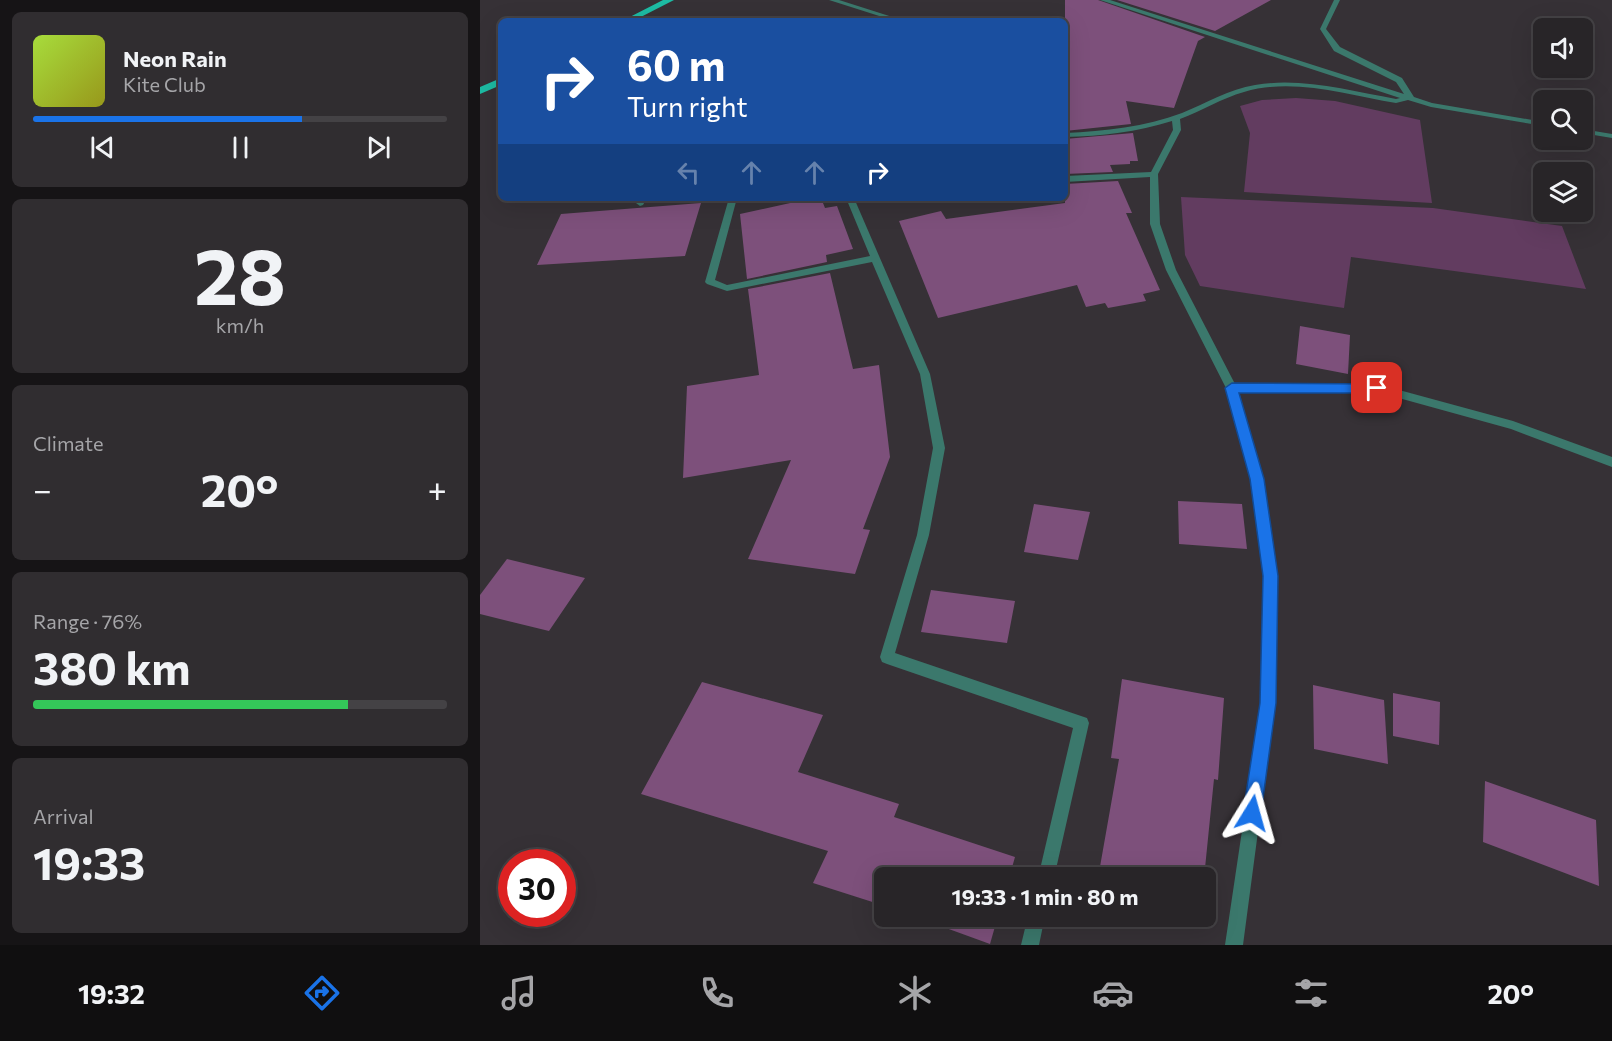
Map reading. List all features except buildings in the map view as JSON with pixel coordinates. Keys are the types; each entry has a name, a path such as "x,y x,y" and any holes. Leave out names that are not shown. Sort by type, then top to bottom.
{"main road":[{"path":"632,18 670,0"},
{"path":"480,91 498,82"}],"street":[{"path":"832,0 892,18"},
{"path":"1103,0 1431,105 1533,122"},
{"path":"1337,0 1323,29 1337,49 1399,80 1410,97"},
{"path":"1068,135 1107,134 1176,118 1228,93 1256,87 1293,84 1396,101 1410,97"},
{"path":"1176,118 1177,130 1154,174 1155,224 1171,270 1232,388 1257,479 1270,576 1268,703 1234,945"},
{"path":"1593,133 1612,136"},
{"path":"1068,179 1154,174"},
{"path":"732,201 710,282 727,288 876,258"},
{"path":"851,201 925,374 939,448 923,535 888,657 1082,723 1049,867"},
{"path":"1232,388 1377,388 1513,425 1612,462"},
{"path":"1029,945 1034,927"}],"shaded area":[{"path":"1296,98 1335,101 1420,120 1432,203 1244,192 1250,133 1240,106 1262,100"},
{"path":"1181,197 1433,208 1562,226 1586,289 1351,257 1344,308 1200,286 1185,255"}],"route":[{"path":"1252,813 1268,703 1270,576 1257,479 1232,388 1377,388"}]}
